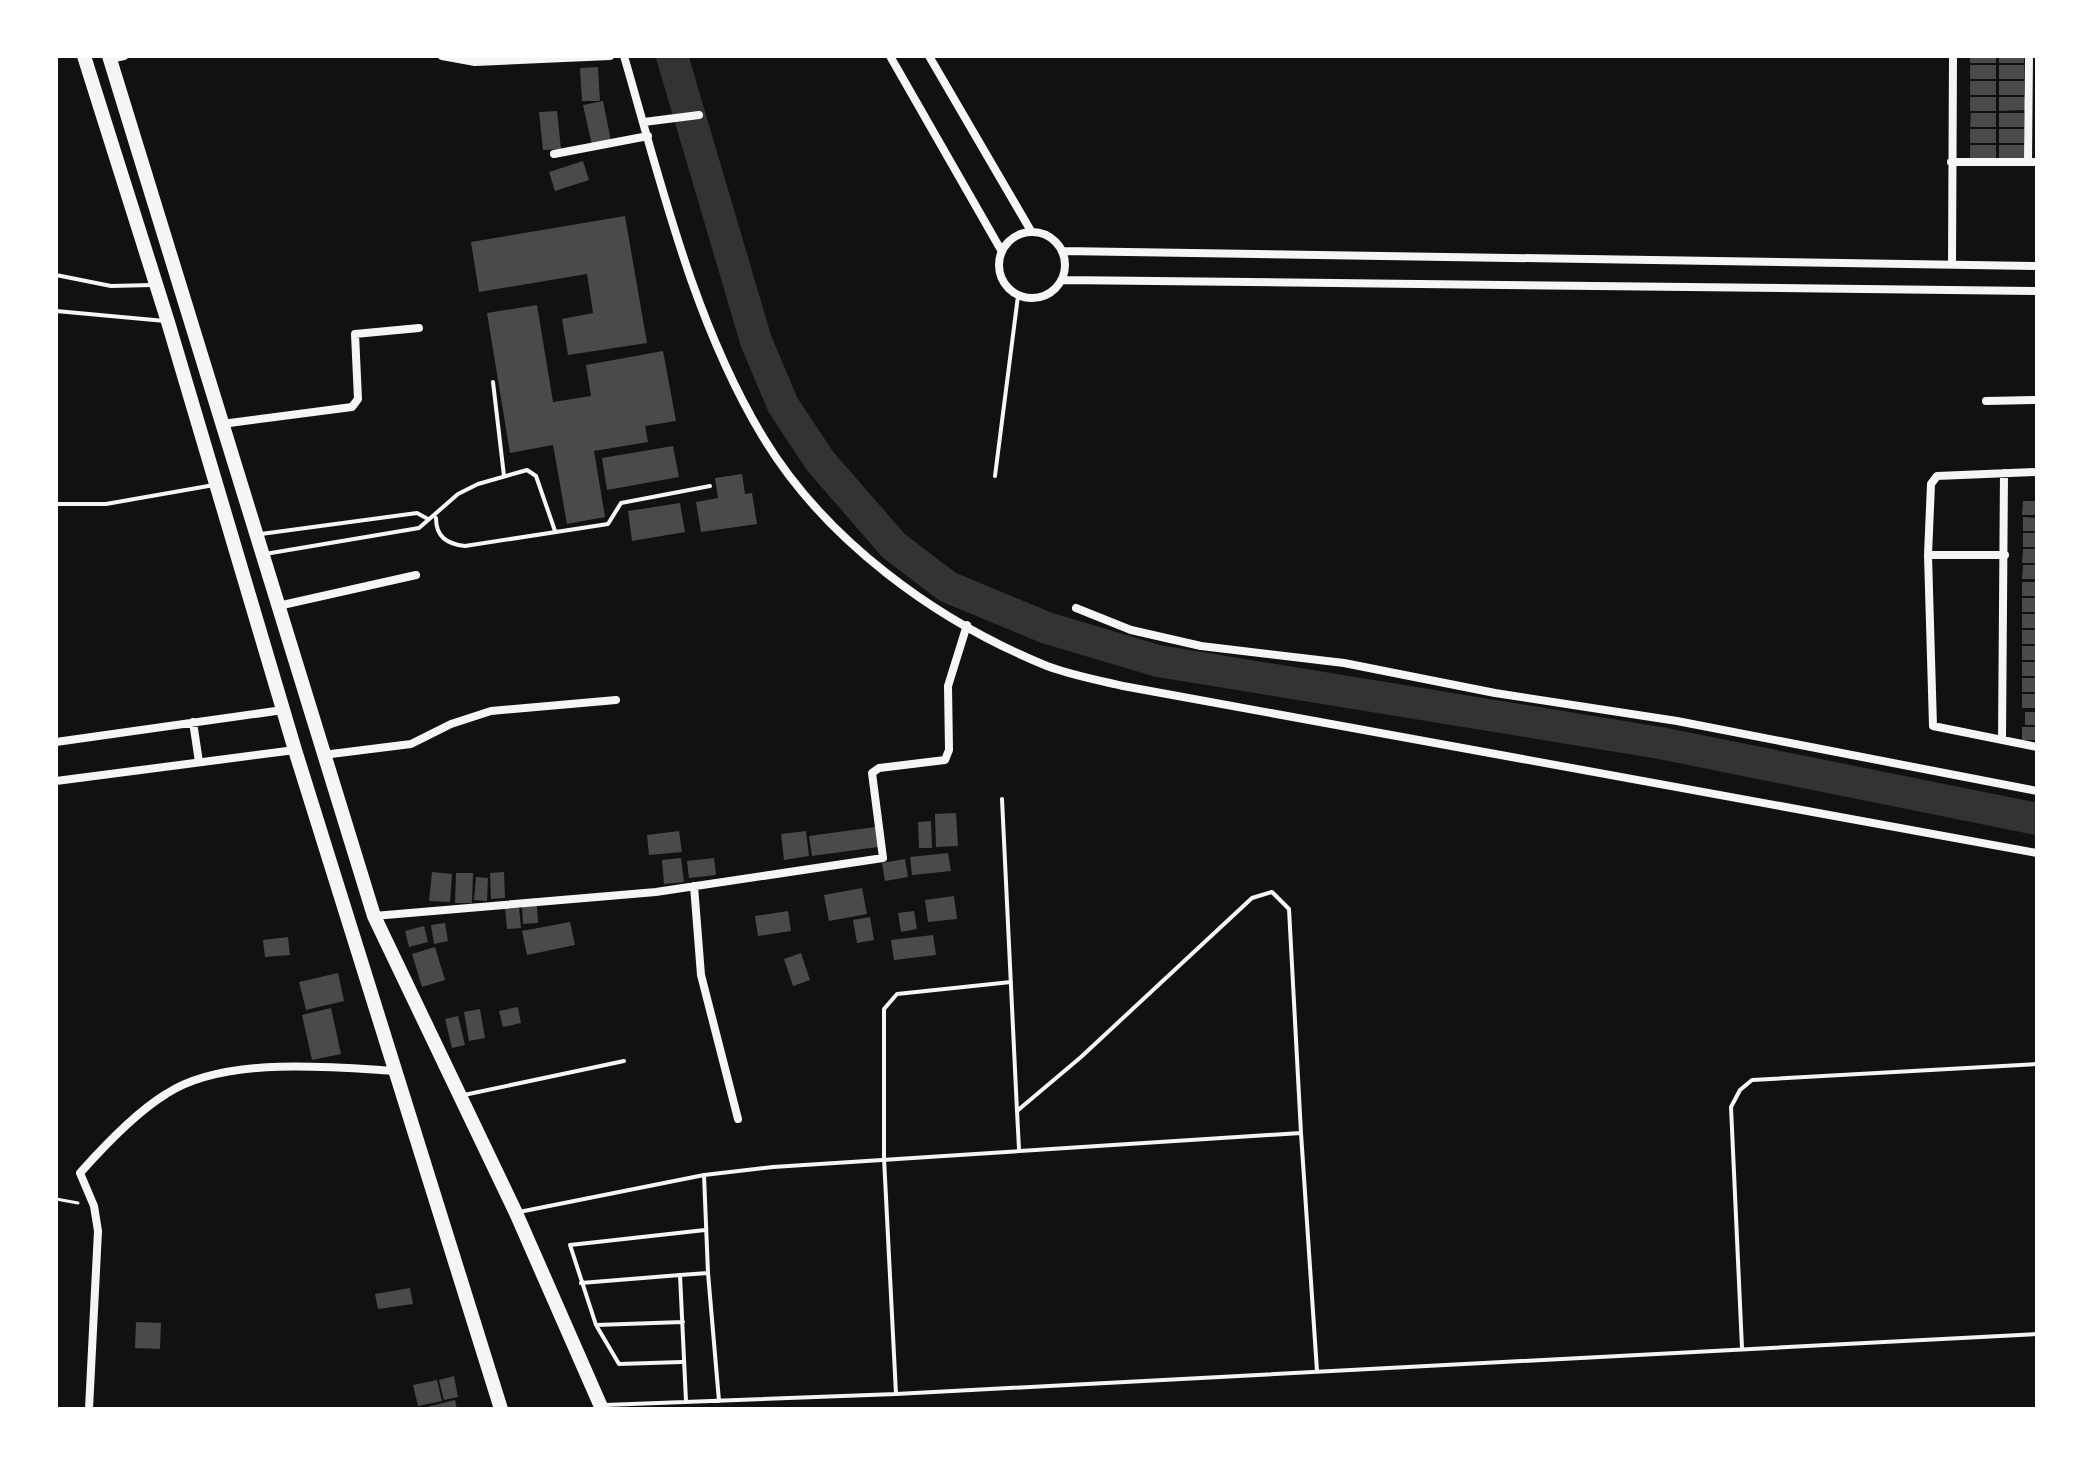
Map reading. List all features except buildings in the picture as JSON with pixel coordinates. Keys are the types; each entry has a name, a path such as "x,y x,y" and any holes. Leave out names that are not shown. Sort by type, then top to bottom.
{"highway":[{"path":"84,56 168,322 295,750 501,1409"},
{"path":"114,57 261,555 374,916 516,1213 601,1407"},
{"path":"163,306 184,300"}],"street":[{"path":"442,56 475,62 610,56"},
{"path":"624,56 702,309 763,437 806,495 882,569 967,625 1048,666 1123,686 2037,853"},
{"path":"890,56 1001,250"},
{"path":"929,56 1031,231"},
{"path":"1952,264 1953,56"},
{"path":"1951,162 2032,162 2029,56"},
{"path":"644,122 698,116"},
{"path":"554,154 648,136"},
{"path":"1031,231 1050,236 1063,251 1066,266 1062,280 1051,293 1035,299 1018,296 1004,285 998,267 1001,250 1014,236 1031,231"},
{"path":"1063,251 2037,266"},
{"path":"1062,280 2037,291"},
{"path":"222,424 352,407 358,399 355,334 419,328"},
{"path":"1986,401 2037,400"},
{"path":"2037,472 1937,476 1931,484 1928,555 1933,726 2037,747"},
{"path":"2002,740 2004,473"},
{"path":"1928,555 2005,555"},
{"path":"277,606 416,575"},
{"path":"1076,608 1131,630 1201,646 1344,663 1495,693 1809,744 2037,791"},
{"path":"374,916 607,897 883,858 872,773 879,768 945,760 949,750 948,686 967,625"},
{"path":"323,755 411,744 462,720 491,711 616,700"},
{"path":"56,742 283,710"},
{"path":"193,722 199,762"},
{"path":"56,781 295,750"},
{"path":"694,886 701,975 738,1119"},
{"path":"89,1409 98,1255 94,1206 80,1173 165,1094 187,1083 282,1066 396,1071"}],"lane":[{"path":"56,275 111,286 156,285"},
{"path":"995,476 1018,296"},
{"path":"56,311 168,322"},
{"path":"493,382 504,476"},
{"path":"555,531 534,472 504,476 458,494 442,506 436,518 442,538 451,545 465,546 608,524 621,503 710,486"},
{"path":"56,504 106,504 216,485"},
{"path":"255,535 417,513 428,519 436,518"},
{"path":"261,555 419,528 428,519"},
{"path":"1002,799 1019,1149"},
{"path":"1017,1111 1081,1057 1252,898 1272,892 1289,909 1317,1371"},
{"path":"896,1394 884,1158 881,1023 888,1000 897,994 1011,982"},
{"path":"458,1096 624,1061"},
{"path":"1742,1349 1731,1107 1740,1090 1752,1080 2037,1064"},
{"path":"516,1213 704,1175 884,1158 1301,1133"},
{"path":"704,1175 705,1230 719,1401"},
{"path":"682,1362 622,1366 596,1325 570,1251 573,1243 705,1230"},
{"path":"581,1283 708,1273"},
{"path":"680,1275 686,1402"},
{"path":"596,1325 683,1322"},
{"path":"601,1407 2037,1334"}],"path":[{"path":"56,1199 94,1206"}],"waterway":[{"path":"672,56 756,341 783,405 820,461 894,546 948,587 1047,628 1158,661 1660,743 2037,819"}]}
